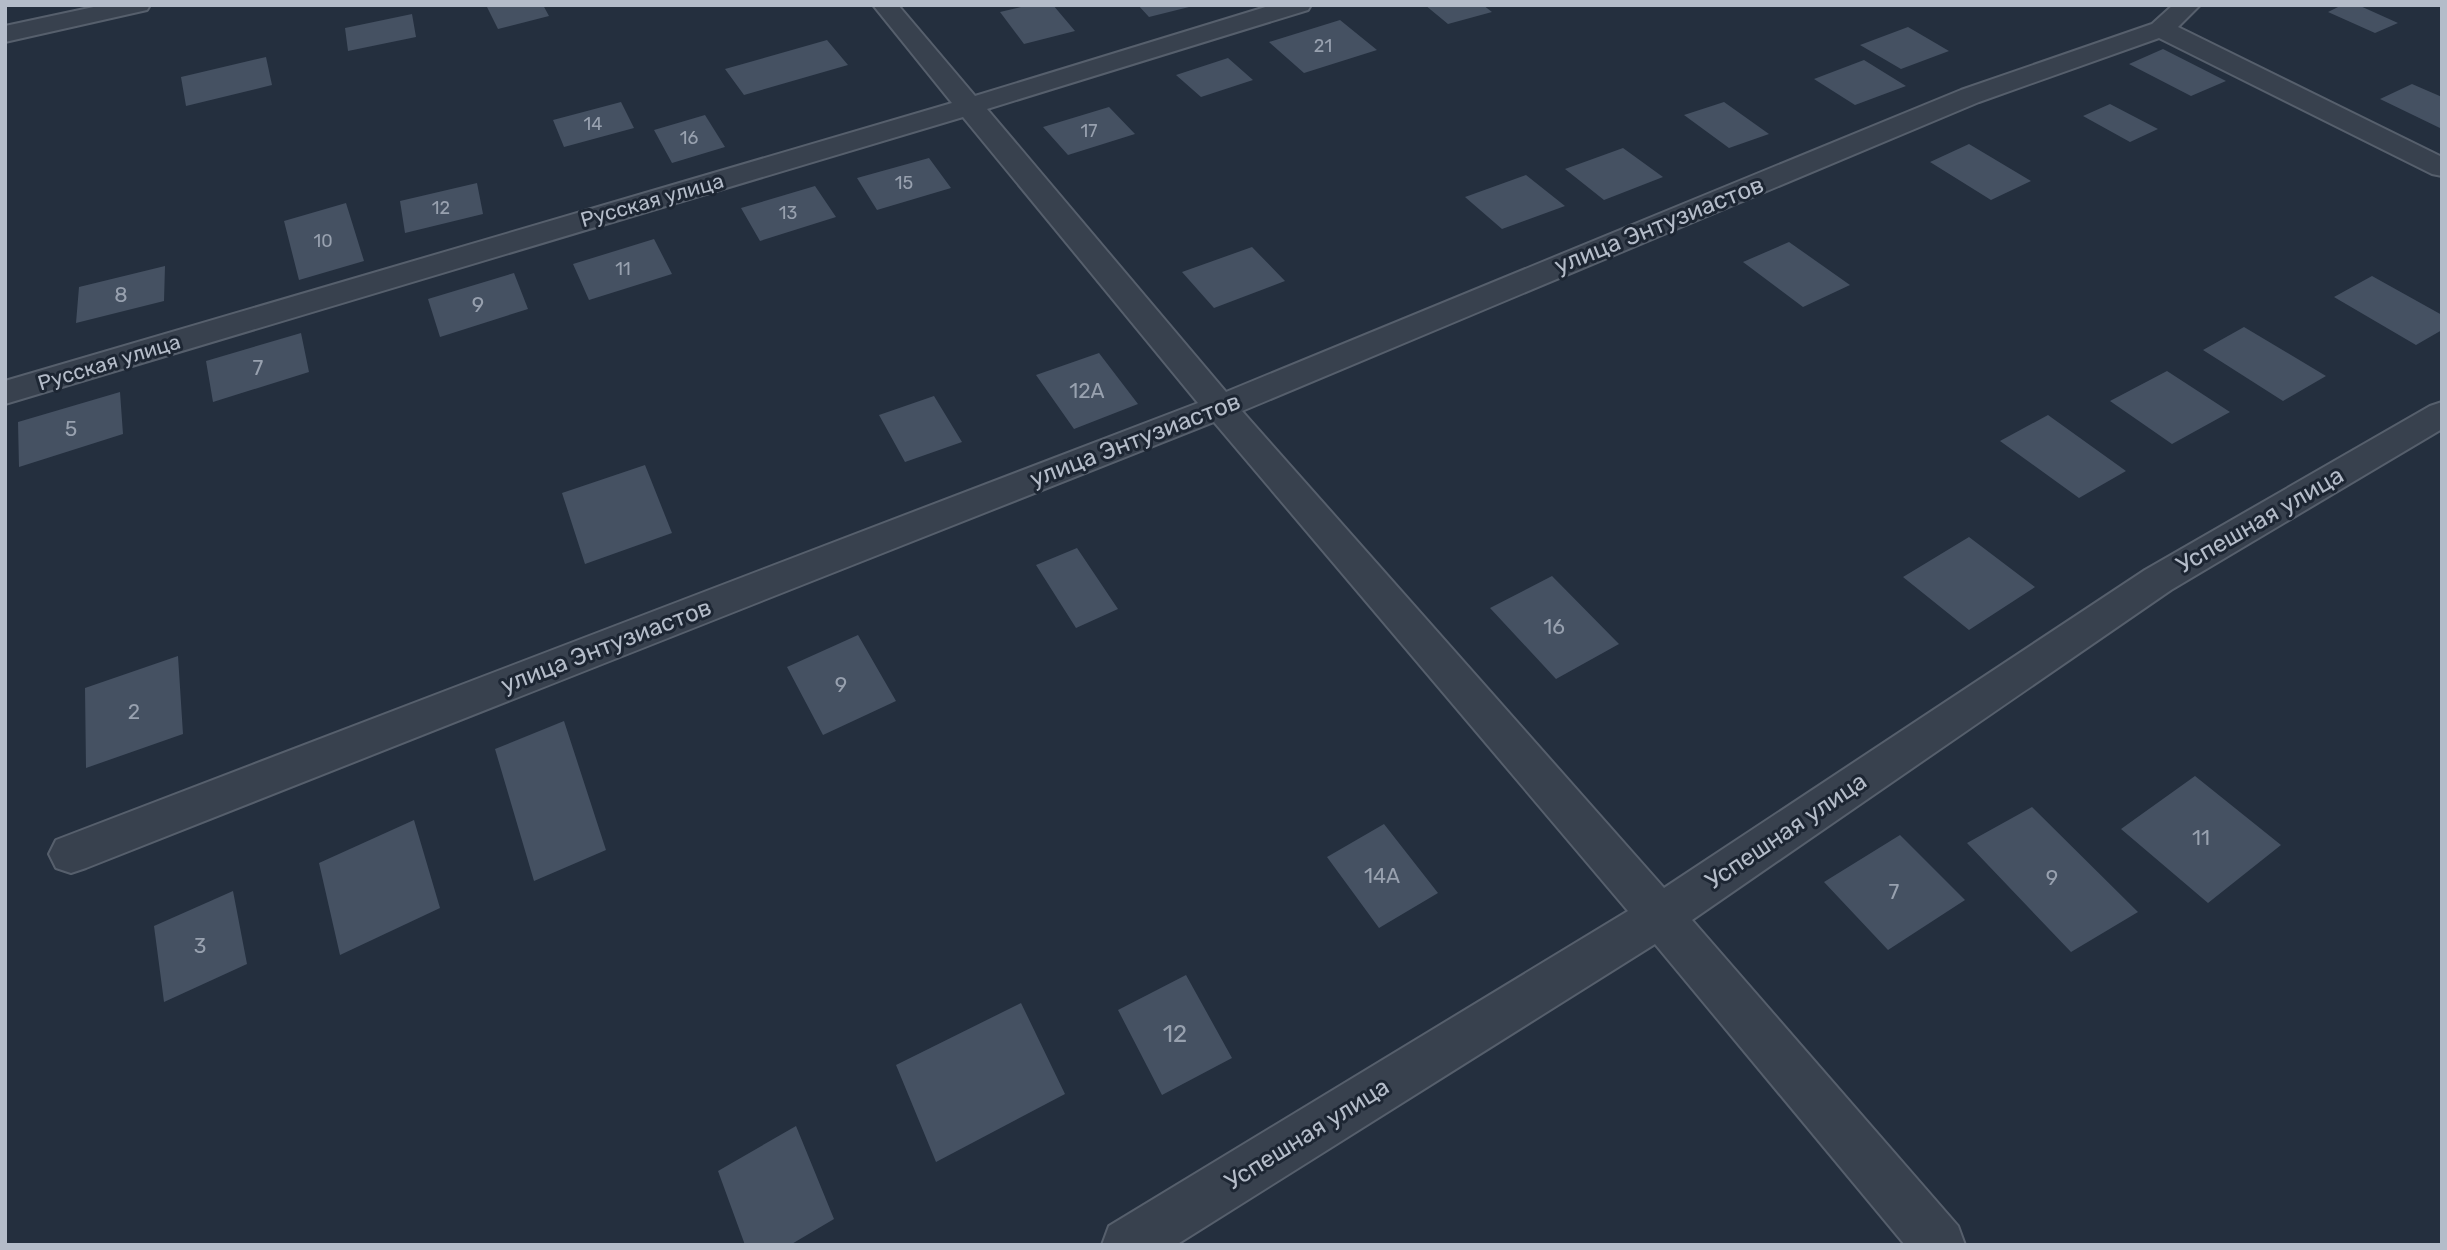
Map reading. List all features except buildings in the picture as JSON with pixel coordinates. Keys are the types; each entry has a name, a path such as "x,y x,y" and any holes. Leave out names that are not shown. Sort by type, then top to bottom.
{"street":[{"path":"5,34 138,5"},
{"path":"885,5 1220,407 1660,916 1939,1245"},
{"name":"Русская улица","path":"5,393 970,106 1299,5"},
{"name":"улица Энтузиастов","path":"71,854 1220,407 1970,96 2161,29 2188,5"},
{"path":"2161,29 2442,168"},
{"name":"Успешная улица","path":"1128,1245 1660,916 2158,580 2442,414"}]}
